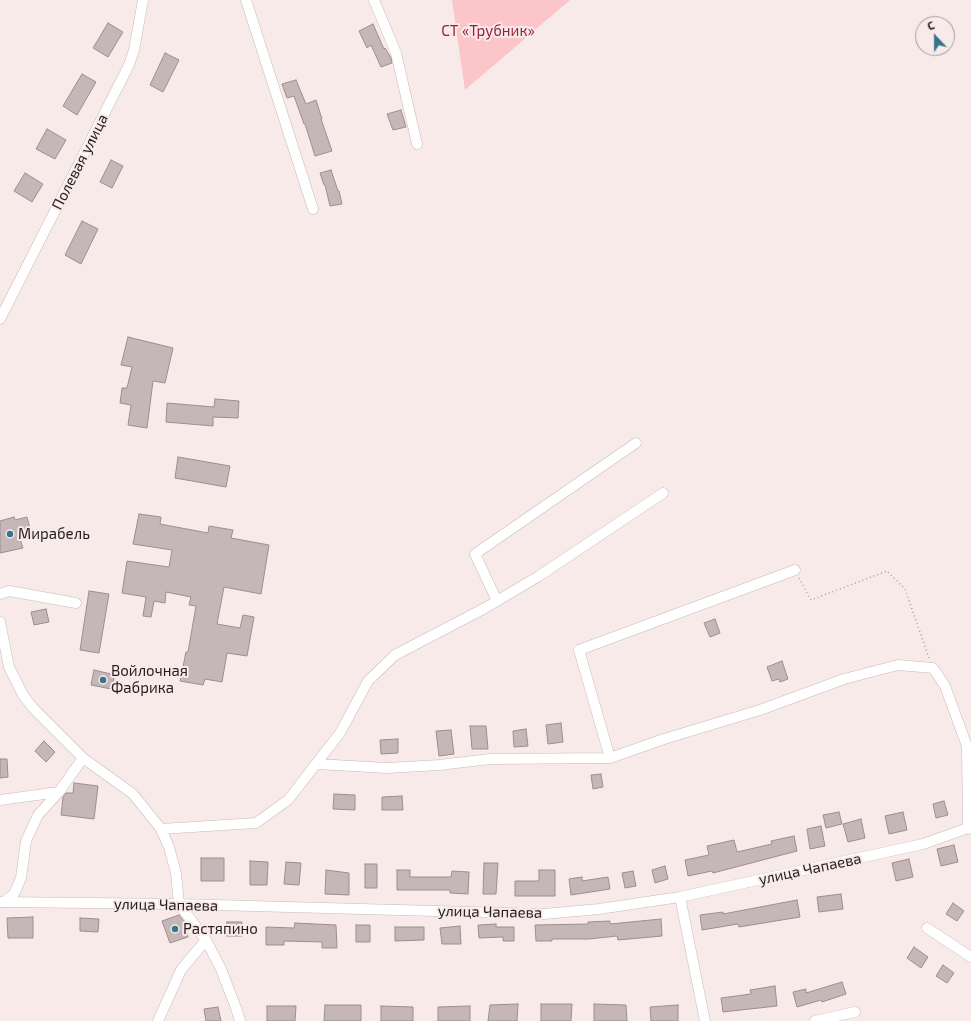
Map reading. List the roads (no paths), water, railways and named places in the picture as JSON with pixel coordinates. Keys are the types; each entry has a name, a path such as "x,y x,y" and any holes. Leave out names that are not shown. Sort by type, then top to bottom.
{"street":[{"name":"Полевая улица","path":"0,319 129,65 134,50 142,0"},
{"path":"246,0 313,209"},
{"path":"374,0 396,53 417,144"},
{"path":"497,601 475,554 636,443"},
{"path":"161,829 256,823 288,800 340,733 368,681 394,654 497,601 539,576 663,493"},
{"path":"610,758 579,650 795,570"},
{"path":"0,594 9,591 76,603"},
{"path":"0,622 4,665 23,695 83,758 133,794 161,829 169,847 176,873 179,904 206,940 221,969 240,1021"},
{"path":"316,764 387,768 439,765 490,759 524,760 610,758 664,739 760,710 844,679 898,665 933,668 945,686 967,746 969,828"},
{"path":"2,902 14,894 21,878 26,841 38,815 59,792 83,758"},
{"path":"0,800 59,792"},
{"name":"улица Чапаева","path":"2,902 179,904 544,914 599,909 680,897 923,844 969,828"},
{"path":"680,897 705,1021"},
{"path":"927,928 971,957"},
{"path":"158,1021 181,970 206,940"},
{"path":"815,1021 855,1012"}],"place":[{"name":"Мирабель","path":"10,534"},
{"name":"Войлочная Фабрика","path":"103,680"},
{"name":"Растяпино","path":"175,929"}],"park label":[{"name":"СТ «Трубник»","path":"488,31"}]}
